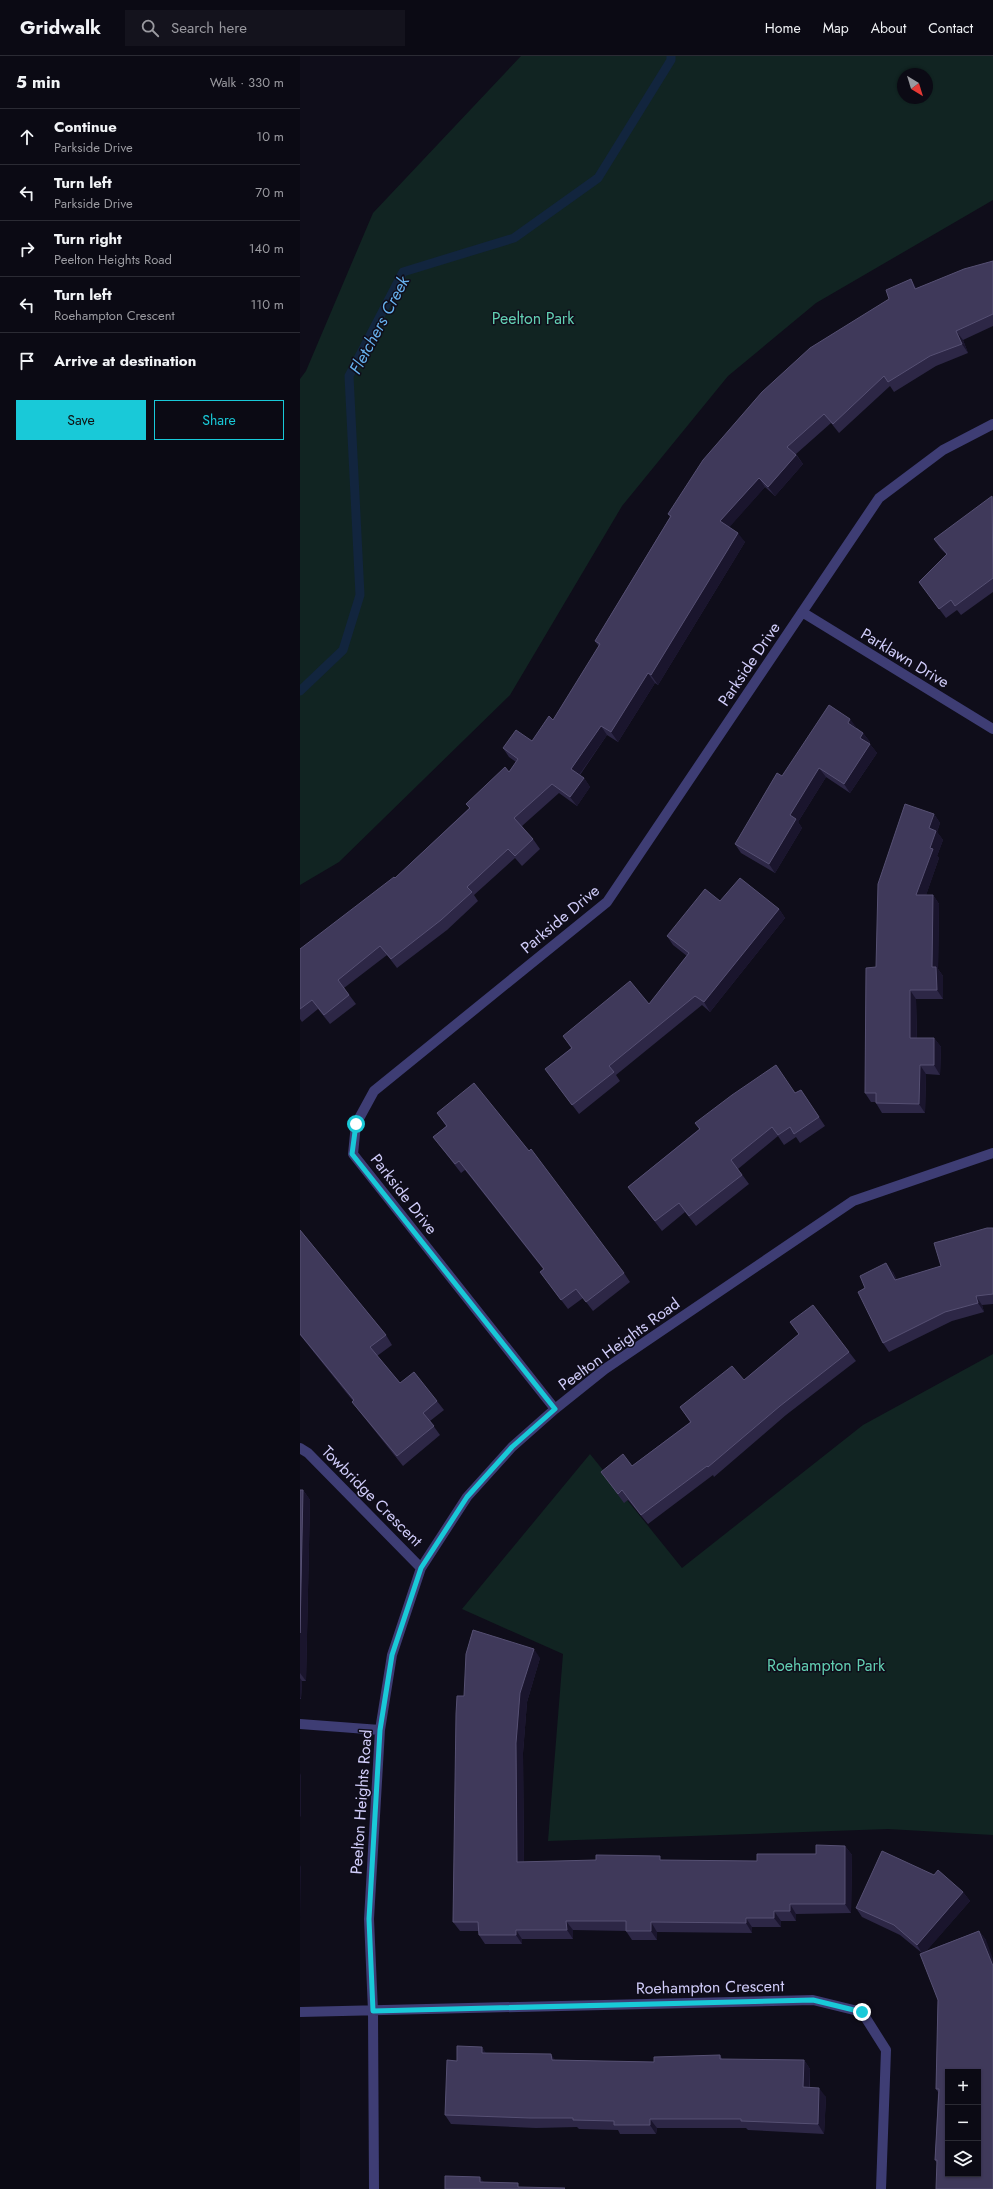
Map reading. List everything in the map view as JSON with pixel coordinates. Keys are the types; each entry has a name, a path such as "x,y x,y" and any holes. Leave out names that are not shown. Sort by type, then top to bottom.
{"street":[{"name":"Parkside Drive","path":"555,1409 352,1154 356,1124 374,1091 607,902 879,498 943,450 993,424"},
{"name":"Parklawn Drive","path":"802,612 993,729"},
{"name":"Peelton Heights Road","path":"374,2189 373,2011 369,1919 380,1730 392,1655 421,1568 467,1497 512,1447 555,1409 605,1369 853,1202 993,1153"},
{"name":"Towbridge Crescent","path":"300,1448 308,1453 421,1568"},
{"path":"300,1724 380,1730"},
{"name":"Roehampton Crescent","path":"300,2012 813,2000 862,2012 886,2050 881,2189"}],"green space":[{"name":"Peelton Park","path":"521,56 993,56 993,200 816,303 728,376 622,506 510,695 339,862 300,885 300,379 306,371 373,213"},
{"name":"Roehampton Park","path":"993,1354 993,1835 888,1829 548,1841 563,1654 462,1609 590,1454 682,1568 863,1425"}],"building":[{"path":"993,261 993,314 956,331 962,344 930,356 888,382 884,376 833,424 824,414 787,447 796,455 768,487 759,478 720,521 738,533 651,675 648,673 611,732 601,726 571,769 584,778 570,797 552,784 514,818 533,839 515,856 508,849 467,887 472,892 441,920 391,959 380,946 338,980 349,995 324,1015 312,1000 300,1009 300,949 394,877 395,878 470,808 466,804 505,767 509,772 518,759 503,748 516,730 532,741 549,716 553,720 600,644 595,641 671,516 668,514 703,460 762,392 810,348 889,299 886,290 911,279 915,289 964,269"},
{"path":"992,496 993,578 955,606 951,600 939,609 919,582 947,554 934,539"},
{"path":"829,705 850,719 848,723 863,733 860,738 870,744 844,784 819,768 790,815 796,819 769,864 735,844 777,773 782,776"},
{"path":"905,804 934,814 929,828 936,831 930,848 933,849 916,895 933,895 932,967 936,967 937,990 910,990 910,1038 934,1038 934,1065 920,1065 919,1104 876,1103 876,1093 865,1093 866,968 876,967 878,884"},
{"path":"740,878 779,909 704,1002 695,996 609,1066 614,1072 572,1105 545,1069 572,1048 563,1036 630,981 649,1004 689,953 667,936 705,889 720,901"},
{"path":"776,1065 795,1093 801,1090 819,1117 794,1134 790,1127 778,1135 772,1127 731,1160 742,1175 689,1216 679,1203 655,1221 628,1187 700,1129 695,1123 732,1095"},
{"path":"474,1083 529,1151 531,1149 624,1273 586,1302 576,1289 561,1300 540,1272 544,1269 459,1161 455,1164 433,1137 447,1126 437,1113"},
{"path":"987,1228 993,1228 993,1294 976,1296 978,1303 945,1312 883,1343 858,1292 865,1288 860,1276 886,1263 895,1280 941,1266 934,1243"},
{"path":"300,1230 386,1335 370,1347 400,1383 414,1372 437,1401 423,1413 434,1426 397,1456 352,1402 354,1400 300,1334"},
{"path":"813,1305 849,1352 780,1406 708,1467 707,1466 641,1515 622,1490 618,1494 601,1472 623,1454 632,1466 691,1422 680,1407 732,1366 744,1380 799,1334 790,1322"},
{"path":"300,1490 303,1490 300,1633"},
{"path":"473,1630 534,1649 520,1693 516,1743 517,1862 596,1860 596,1855 660,1856 660,1860 757,1861 757,1854 816,1854 816,1845 845,1846 845,1904 790,1904 790,1911 774,1911 774,1918 746,1918 746,1923 651,1922 651,1931 626,1931 626,1921 566,1921 567,1930 516,1930 516,1935 479,1935 478,1922 453,1922 457,1696 464,1696 466,1654"},
{"path":"882,1851 934,1875 938,1870 963,1892 917,1945 894,1925 856,1908"},
{"path":"979,1931 993,1966 993,2189 936,2189 937,2160 935,2160 939,2089 936,2089 938,2000 920,1954"},
{"path":"457,2046 482,2047 482,2053 551,2054 552,2060 654,2062 654,2057 720,2055 720,2059 804,2060 803,2087 819,2088 818,2124 741,2121 741,2119 650,2119 650,2125 614,2125 614,2121 573,2120 573,2118 445,2115 447,2060 457,2061"},
{"path":"445,2176 480,2177 480,2182 518,2183 518,2187 565,2188 445,2189"}],"waterway":[{"name":"Fletchers Creek","path":"300,691 343,650 360,595 349,376 403,272 514,238 598,178 671,60 671,56"}],"route":[{"path":"356,1124 352,1154 555,1409 525,1434 467,1497 421,1568 392,1655 380,1730 369,1919 373,2011 813,2000 862,2012"}]}
